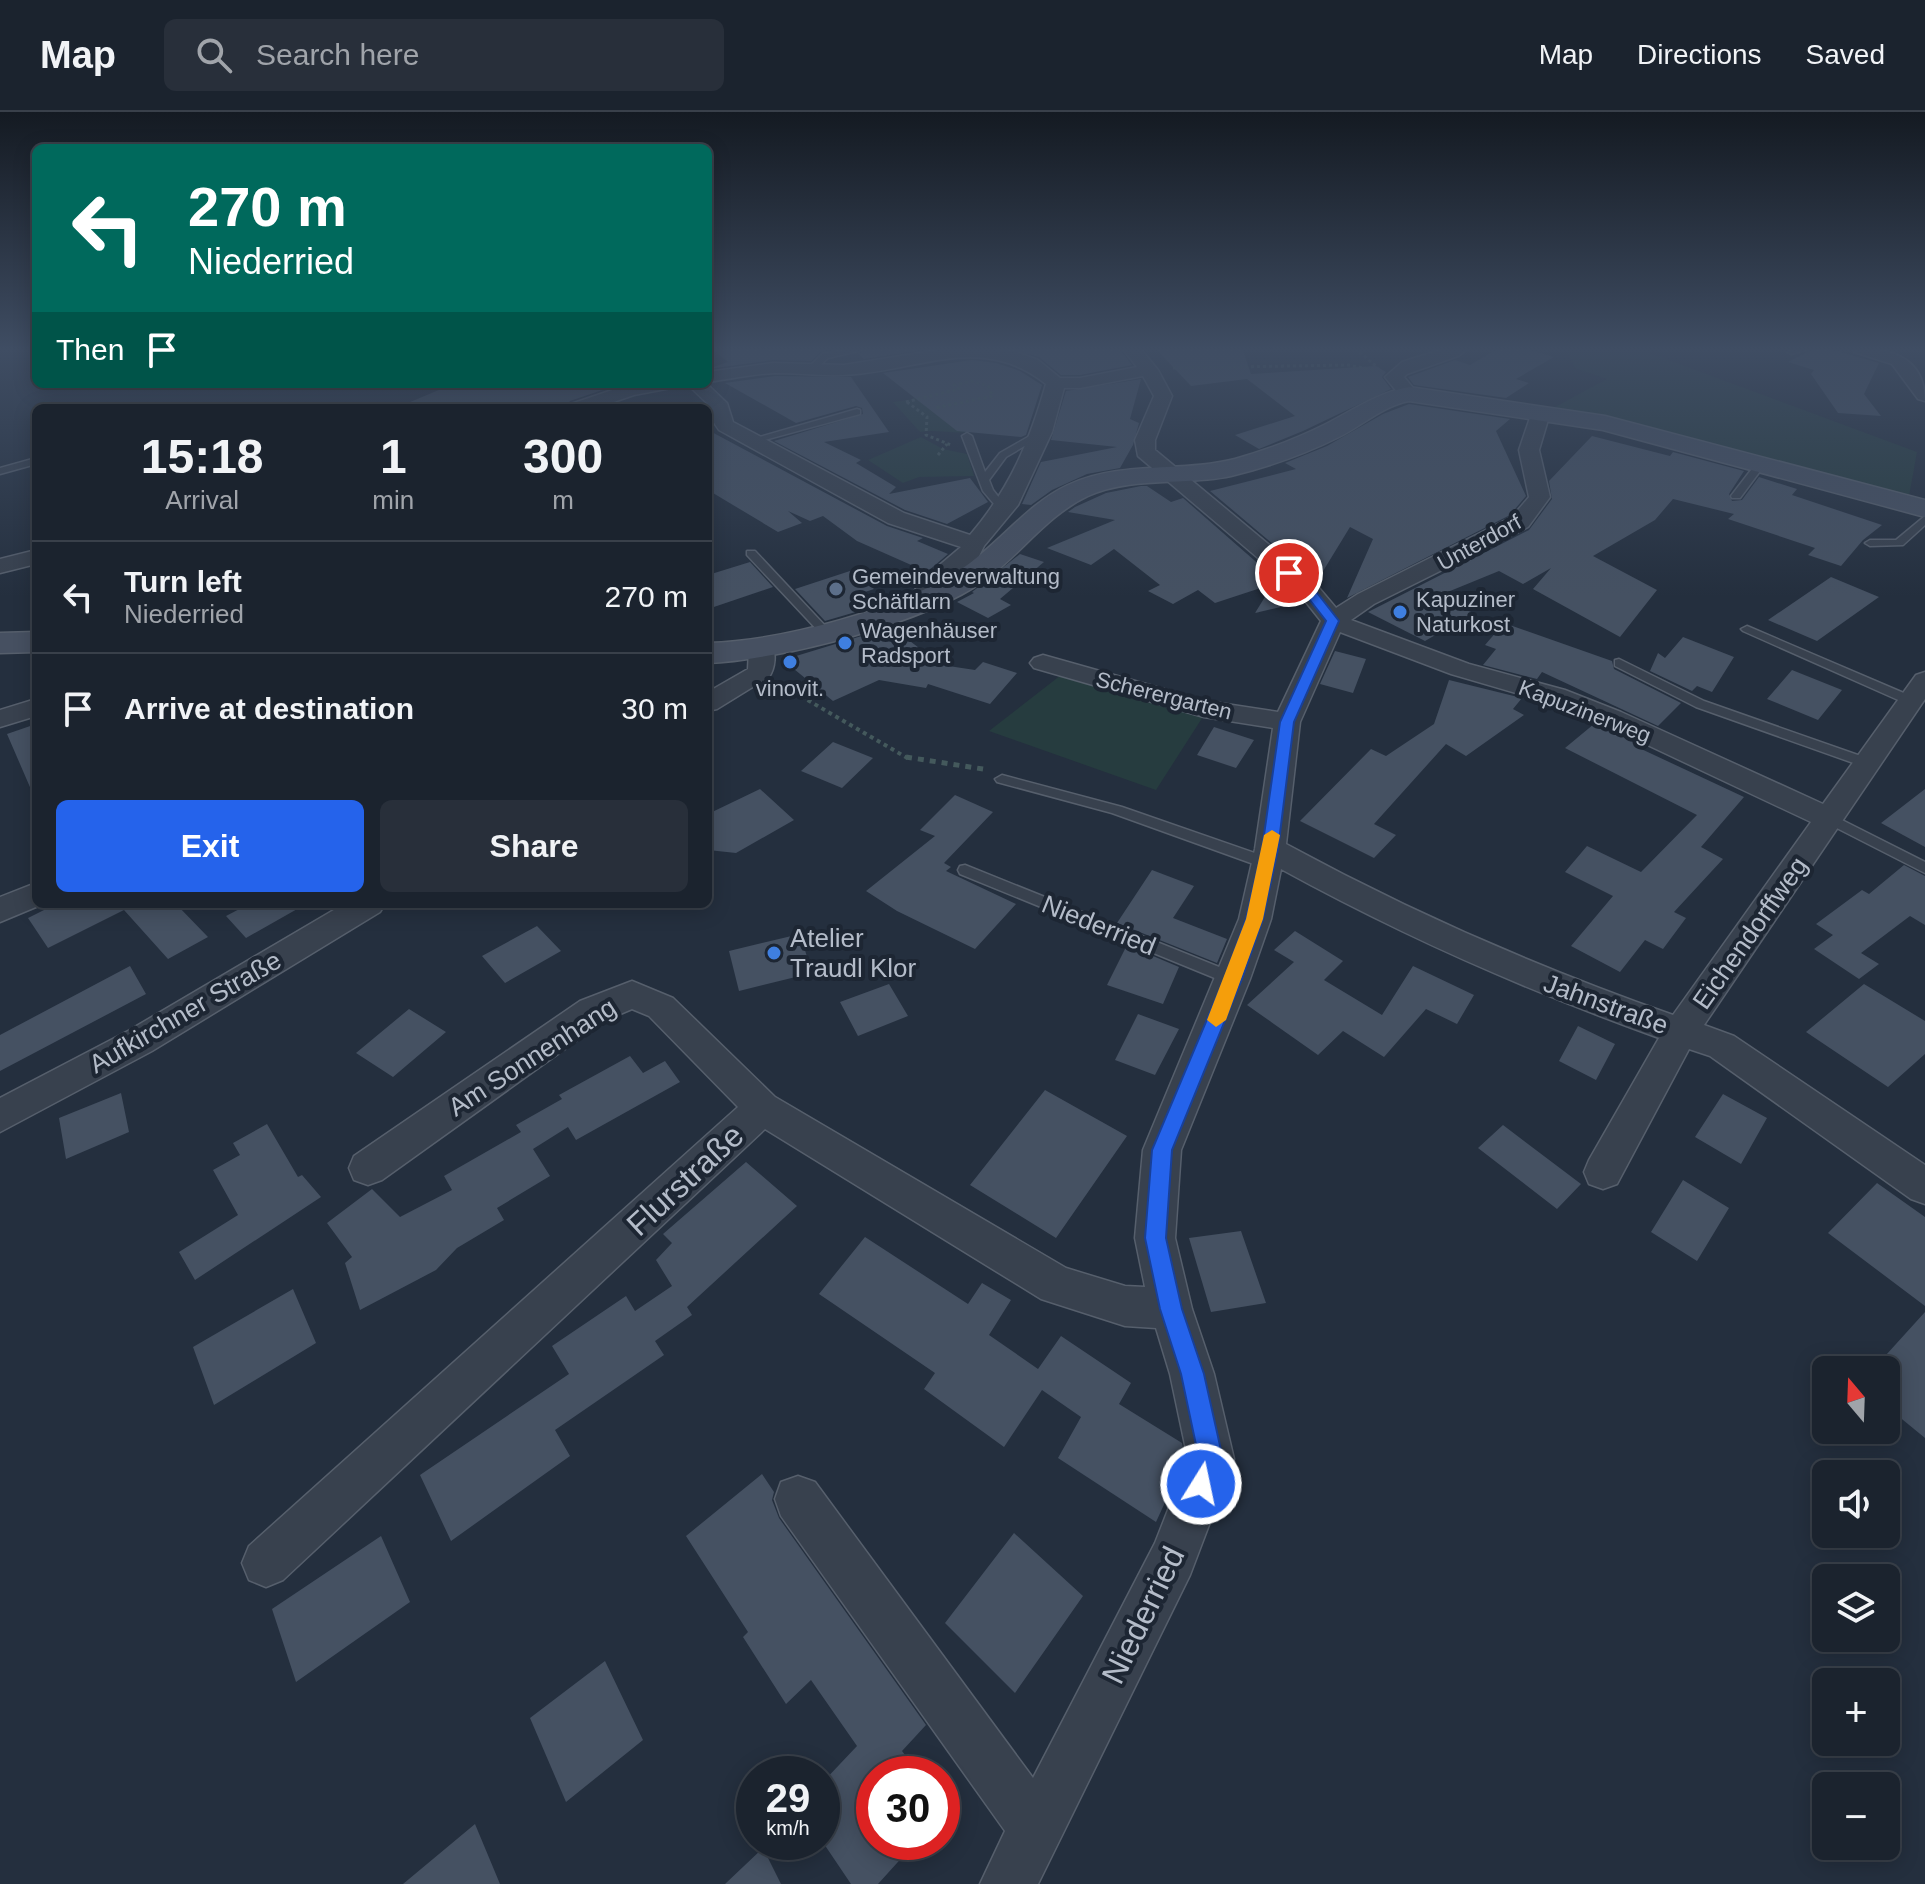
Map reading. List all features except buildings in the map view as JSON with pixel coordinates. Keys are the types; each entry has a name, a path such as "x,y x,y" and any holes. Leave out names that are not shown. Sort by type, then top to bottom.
{"main road":[{"path":"712,653 762,649 919,601 970,577 1079,490 1117,479 1215,471 1257,459 1331,431"},
{"path":"1635,431 1925,509"},
{"path":"0,643 32,642"}],"street":[{"path":"735,431 896,518 974,544"},
{"path":"1149,431 1145,452 1306,587 1333,621"},
{"name":"Unterdorf","path":"1333,621 1366,599 1520,522 1538,507 1541,489 1529,458 1533,431"},
{"path":"919,601 931,584 969,555 974,544 1007,505 1042,432"},
{"path":"0,566 32,558"},
{"name":"Niederried","path":"1008,1884 1173,1558 1211,1459 1192,1374 1171,1309 1155,1238 1162,1150 1255,919 1269,856 1287,722 1333,621"},
{"name":"Kapuzinerweg","path":"1333,621 1447,665 1511,682 1598,713 1830,819"},
{"path":"712,701 760,672 762,649"},
{"name":"Scherergarten","path":"1043,663 1204,709 1287,722"},
{"name":"Eichendorffweg","path":"1603,1172 1681,1031 1917,690"},
{"path":"0,719 32,708"},
{"name":"Jahnstraße","path":"1269,856 1497,963 1563,990 1722,1046 1925,1187"},
{"path":"0,910 32,896"},
{"name":"Aufkirchner Straße","path":"0,1116 140,1041 362,908"},
{"name":"Am Sonnenhang","path":"368,1168 592,1011 632,994 661,1007 762,1108"},
{"name":"Flurstraße","path":"266,1563 762,1108 1056,1285 1125,1306 1171,1309"},
{"path":"798,1499 1037,1829"}],"lane":[{"path":"754,440 788,431"},
{"path":"985,479 1003,455 1042,432"},
{"path":"967,436 988,491 999,504 990,518 992,525"},
{"path":"0,471 32,462"},
{"path":"1736,496 1761,463"},
{"path":"1870,543 1899,543 1925,519"},
{"path":"751,553 825,632"},
{"name":"Eichendorffweg","path":"1747,629 1917,690"},
{"path":"1619,663 1700,704 1867,763"},
{"path":"998,775 1269,856"},
{"path":"1830,819 1925,868"},
{"name":"Niederried","path":"965,870 1233,979"}],"path":[{"path":"938,455 947,444"},
{"path":"804,698 909,759 998,775"}],"green space":[{"path":"919,431 968,431 970,432 933,431"},
{"path":"1666,431 1859,431 1917,452 1909,496"},
{"path":"921,437 943,449 967,454 974,476 919,477 903,483 868,460"},
{"path":"1061,675 1206,712 1156,790 989,731"}],"slow traffic":[{"path":"1216,1020 1255,919 1272,835"}],"place":[{"name":"Gemeindeverwaltung Schäftlarn","path":"836,589"},
{"name":"Kapuziner Naturkost","path":"1400,612"},
{"name":"Wagenhäuser Radsport","path":"845,643"},
{"name":"vinovit.","path":"790,662"},
{"name":"Atelier Traudl Klor","path":"774,953"}],"route":[{"path":"1201,1484 1211,1459 1192,1374 1171,1309 1155,1238 1162,1150 1255,919 1270,849 1287,722 1333,621 1306,587 1289,573"}]}
